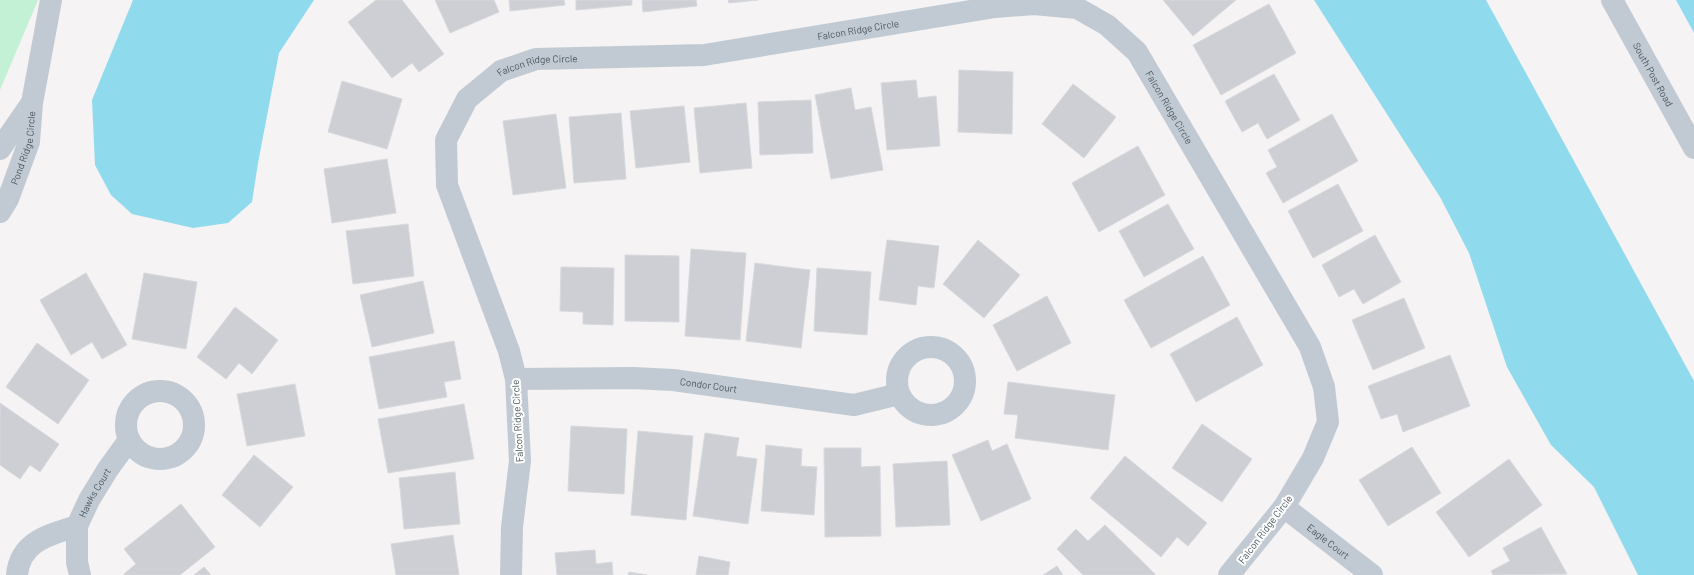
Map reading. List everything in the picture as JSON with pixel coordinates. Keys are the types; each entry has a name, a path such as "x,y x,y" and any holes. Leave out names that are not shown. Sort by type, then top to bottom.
{"street":[{"name":"Pond Ridge Circle","path":"0,212 8,199 29,142 32,104 51,0"},
{"name":"South Post Road","path":"1612,0 1694,148"},
{"name":"Falcon Ridge Circle","path":"511,575 512,527 520,461 516,379 509,351 447,185 446,140 467,99 501,71 536,59 704,55 995,7 1034,4 1076,8 1107,25 1137,52 1310,347 1324,386 1328,422 1313,458 1284,507 1229,575"},
{"name":"Pond Ridge Circle","path":"0,149 32,104"},
{"name":"Condor Court","path":"516,379 633,378 673,380 854,405 899,394"},
{"name":"Hawks Court","path":"80,575 77,562 77,526 88,500 129,440"},
{"name":"Eagle Court","path":"1284,507 1372,575"},
{"path":"17,575 18,563 29,546 45,536 77,526"}],"green space":[{"path":"0,0 38,0 0,90"}],"water":[{"path":"133,0 314,0 279,53 252,202 228,223 193,228 132,214 111,195 95,165 92,100"},
{"path":"1314,0 1486,0 1694,381 1694,575 1638,575 1594,487 1551,445 1507,367 1469,253 1440,197"},
{"path":"1676,0 1694,0 1694,33"}],"building":[{"path":"376,0 402,0 444,54 419,72 412,63 392,78 348,22"},
{"path":"435,0 494,0 499,12 450,33"},
{"path":"509,0 564,0 565,5 510,11"},
{"path":"576,0 632,0 632,5 576,10"},
{"path":"642,0 696,0 697,6 643,12"},
{"path":"728,0 758,0 729,3"},
{"path":"1163,0 1236,0 1193,36"},
{"path":"1269,4 1296,53 1221,95 1193,45"},
{"path":"959,70 1013,72 1012,134 958,132"},
{"path":"1274,74 1300,120 1267,139 1258,123 1242,132 1225,101"},
{"path":"916,80 918,98 936,96 940,146 887,150 881,83"},
{"path":"342,81 402,99 387,149 328,132"},
{"path":"1073,84 1116,117 1084,158 1042,124"},
{"path":"851,88 855,110 871,107 883,170 831,179 815,95"},
{"path":"811,100 813,153 760,155 758,102"},
{"path":"746,103 752,168 700,173 694,108"},
{"path":"684,106 690,162 636,168 630,111"},
{"path":"621,113 626,179 574,183 569,117"},
{"path":"556,114 566,188 513,195 503,121"},
{"path":"1332,114 1358,161 1283,203 1266,173 1277,167 1268,150"},
{"path":"1138,146 1165,195 1099,232 1072,183"},
{"path":"387,159 396,213 332,223 324,169"},
{"path":"1338,184 1363,231 1313,258 1288,211"},
{"path":"1168,204 1194,249 1144,277 1119,231"},
{"path":"408,224 414,276 353,284 346,231"},
{"path":"1375,235 1401,282 1363,304 1354,289 1339,297 1322,265"},
{"path":"887,240 939,246 934,288 918,286 916,305 879,300"},
{"path":"978,240 1020,275 984,318 943,284"},
{"path":"691,249 746,253 740,340 685,336"},
{"path":"625,255 679,256 679,322 625,321"},
{"path":"1203,256 1230,305 1151,348 1124,300"},
{"path":"755,263 810,270 801,348 746,341"},
{"path":"561,267 614,268 613,325 583,324 583,312 560,311"},
{"path":"817,268 871,272 867,335 814,331"},
{"path":"86,273 127,345 102,359 92,342 71,355 40,300"},
{"path":"144,273 197,282 186,349 132,339"},
{"path":"423,281 434,333 372,347 360,295"},
{"path":"1047,296 1071,343 1017,371 993,325"},
{"path":"1404,298 1425,348 1373,370 1352,320"},
{"path":"235,307 278,340 252,374 239,363 226,379 197,357"},
{"path":"1237,317 1263,365 1196,402 1170,354"},
{"path":"454,341 461,379 444,382 447,397 379,409 369,357"},
{"path":"37,343 89,380 58,424 6,387"},
{"path":"1450,355 1470,406 1403,432 1397,414 1381,419 1368,386"},
{"path":"1008,382 1115,395 1108,450 1015,438 1018,415 1004,414"},
{"path":"295,384 305,436 247,446 237,394"},
{"path":"0,403 59,444 40,472 30,465 20,479 0,465"},
{"path":"464,404 474,459 388,473 378,419"},
{"path":"1202,424 1252,459 1222,502 1172,468"},
{"path":"571,426 627,429 624,494 568,491"},
{"path":"638,431 693,436 686,520 631,515"},
{"path":"705,433 739,438 736,456 757,459 748,524 693,516"},
{"path":"988,440 992,451 1007,444 1031,499 981,521 952,455"},
{"path":"766,445 802,449 801,466 817,467 814,515 761,511"},
{"path":"1412,447 1441,493 1388,526 1359,480"},
{"path":"824,448 861,448 861,467 880,466 881,536 825,537"},
{"path":"254,455 293,487 260,527 222,495"},
{"path":"1125,456 1207,523 1188,546 1177,537 1161,557 1090,498"},
{"path":"1509,459 1542,505 1469,557 1436,512"},
{"path":"947,461 950,525 896,527 893,464"},
{"path":"455,472 460,524 404,529 399,478"},
{"path":"181,504 215,547 180,575 125,575 124,574 136,564 124,549"},
{"path":"1105,525 1155,575 1083,575 1057,549 1076,529 1088,541"},
{"path":"1541,527 1567,574 1493,575 1491,571 1510,561 1503,548"},
{"path":"453,535 459,575 396,575 391,544"},
{"path":"595,550 596,564 612,562 613,575 557,575 555,553"},
{"path":"699,556 730,562 728,575 696,575"},
{"path":"1057,566 1063,575 1043,575"},
{"path":"204,567 211,575 194,575"},
{"path":"629,572 647,575 628,575"}]}
